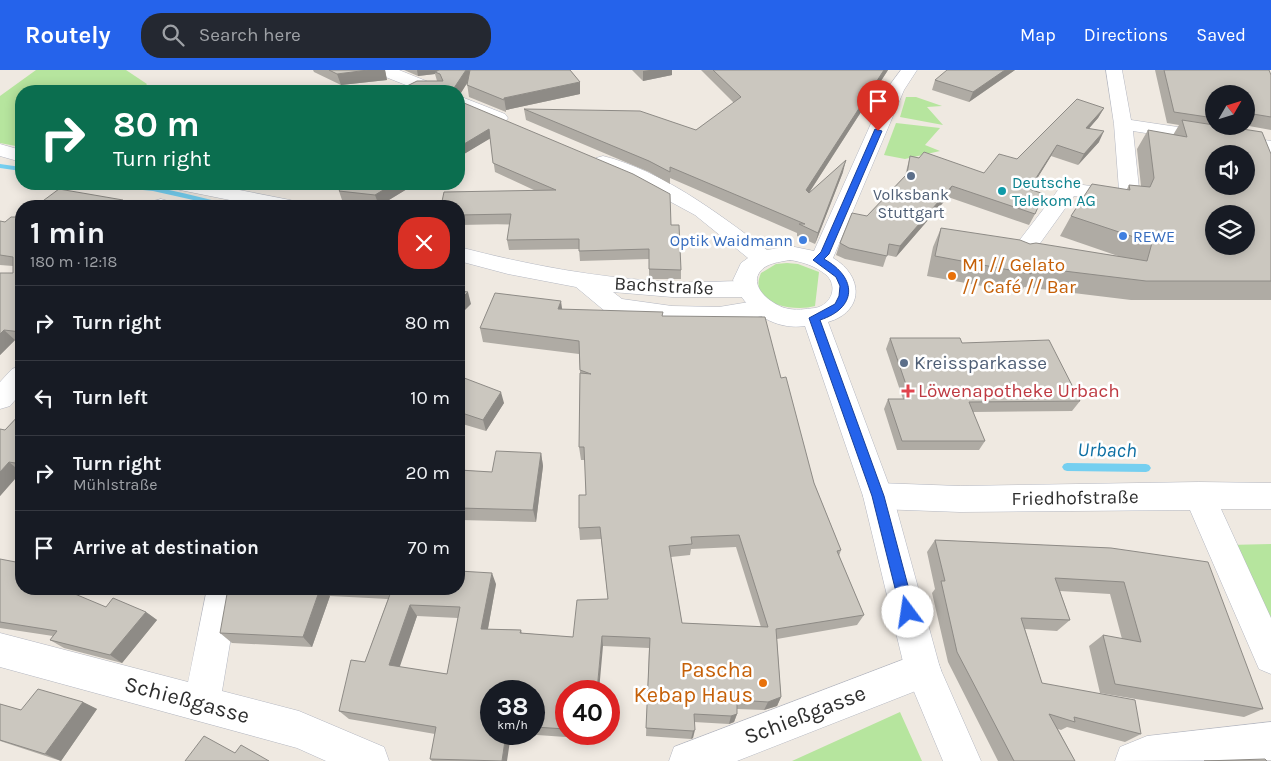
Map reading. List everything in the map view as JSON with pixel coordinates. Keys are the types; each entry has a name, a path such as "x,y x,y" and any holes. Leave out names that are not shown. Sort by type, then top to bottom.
{"street":[{"path":"384,70 420,85"},
{"path":"818,260 825,254 895,90 909,70"},
{"path":"1020,255 1069,189 1130,198 1123,124 1114,70"},
{"path":"465,104 512,124"},
{"path":"1123,124 1271,147"},
{"path":"0,150 15,154"},
{"path":"583,154 641,178 702,211 763,258"},
{"path":"210,190 260,200"},
{"path":"790,254 818,260 831,267 840,276 844,291 838,306 828,314 814,318 787,318 761,308 746,289 744,280 747,271 763,258 790,254"},
{"name":"Bachstraße","path":"465,256 507,268 663,290 746,289"},
{"name":"Bachstraße","path":"582,280 615,306 672,314 719,315 761,308"},
{"path":"814,318 878,496 923,670 962,761"},
{"path":"1199,495 1271,657"},
{"name":"Friedhofstraße","path":"878,496 960,499 1074,499 1199,495 1271,496"},
{"path":"202,704 222,595"},
{"name":"Schießgasse","path":"0,650 299,730 370,761"},
{"name":"Schießgasse","path":"688,761 923,670"},
{"path":"1134,761 1147,755 1271,741"}],"green space":[{"path":"36,70 126,70 147,84 146,85 15,85"},
{"path":"15,85 15,146 0,143 0,96"},
{"path":"906,97 916,97 942,106 927,107 943,125 900,117"},
{"path":"896,123 940,128 925,145 940,151 905,159 884,155"},
{"path":"776,264 798,264 819,272 815,306 806,308 785,307 767,299 761,292 758,284 761,273"},
{"path":"1271,544 1271,639 1228,545"},
{"path":"900,712 922,761 792,761"}],"building":[{"path":"329,70 368,70 337,74"},
{"path":"439,70 466,70 456,85 409,85 417,81 443,81 440,74 435,72"},
{"path":"470,70 570,70 580,82 504,98 504,100 467,85"},
{"path":"713,70 884,70 806,190 809,193 846,160 818,233 799,224 805,224 670,167 670,172 649,161 524,109 640,111 696,130 741,97"},
{"path":"947,70 1005,70 973,92 935,80"},
{"path":"1164,70 1269,70 1271,75 1271,117 1255,114 1255,85 1205,85 1205,117 1174,112"},
{"path":"1077,99 1104,108 1086,128 1104,131 1084,154 1057,145 1029,189 1044,194 1035,214 952,186 900,246 889,244 887,256 849,248 840,243 852,213 867,216 907,174 910,156 919,158 924,152 984,173 999,154 1017,159"},
{"path":"465,103 633,174 670,194 671,225 679,225 681,270 649,269 649,249 579,251 579,239 507,240 511,214 465,215 465,200 442,200 444,192 556,190 493,163 489,129 465,143"},
{"path":"1182,120 1205,124 1205,135 1255,135 1255,131 1262,132 1271,154 1271,281 1146,281 1031,267 1031,274 935,256 941,228 1020,240 1030,244 1036,243 1147,261 1152,243 1071,216 1092,184 1130,190 1129,185 1150,187 1154,178 1148,130 1187,137"},
{"path":"58,190 65,190 123,200 44,200"},
{"path":"340,190 383,190 375,195"},
{"path":"11,217 15,217 15,331 4,330 0,334 0,273 13,273 13,257 0,255 0,221 5,222"},
{"path":"495,293 561,301 558,309 663,312 662,316 765,317 781,378 786,377 814,483 841,550 837,551 864,615 776,629 781,697 768,702 737,700 737,714 731,716 694,714 695,730 693,731 646,728 650,638 602,636 598,680 555,680 555,728 545,728 545,680 480,680 480,745 504,745 502,761 430,759 436,727 339,711 351,660 365,662 390,595 465,595 465,571 492,573 481,629 521,630 520,633 573,637 577,600 608,599 600,527 579,528 579,495 586,495 584,447 579,447 580,373 591,374 580,370 579,341 480,328","holes":["739,535 768,627 682,623 669,546 692,544 691,537","410,605 460,607 447,674 389,665"]},
{"path":"890,338 960,338 962,343 1049,340 1080,401 969,402 985,441 902,441 888,399 911,399"},
{"path":"465,378 501,392 483,420 465,414"},
{"path":"15,419 15,463 9,462 0,472 0,429 5,430"},
{"path":"496,451 541,453 533,510 465,508 465,470 492,472"},
{"path":"935,540 1111,548 1208,562 1263,709 1115,684 1103,635 1141,642 1124,582 1055,578 1070,620 1021,618 1042,683 1135,700 1141,734 1074,717 1075,722 1049,714 1075,761 1014,761 957,652 941,581 945,581"},
{"path":"0,559 15,562 15,595 77,595 106,607 113,598 146,612 110,655 50,640 57,631 0,622"},
{"path":"227,595 318,595 303,637 220,633"},
{"path":"38,689 83,702 45,754 0,740 0,704 21,710"},
{"path":"204,736 235,753 241,745 269,761 185,761"},
{"path":"1265,759 1267,761 1204,761"}],"waterway":[{"name":"Urbach","path":"0,166 15,168"},
{"name":"Urbach","path":"157,190 202,200"},
{"name":"Urbach","path":"1067,467 1146,468"}],"place":[{"name":"Volksbank Stuttgart","path":"911,176"},
{"name":"Deutsche Telekom AG","path":"1002,191"},
{"name":"REWE","path":"1123,236"},
{"name":"Optik Waidmann","path":"803,240"},
{"name":"M1 // Gelato // Café // Bar","path":"952,276"},
{"name":"Kreissparkasse","path":"904,363"},
{"name":"Löwenapotheke Urbach","path":"908,391"},
{"name":"Pascha Kebap Haus","path":"763,683"}],"route":[{"path":"878,131 835,227 825,254 818,260 831,267 840,276 844,286 844,296 838,306 828,314 814,318 878,496 908,612"}]}
